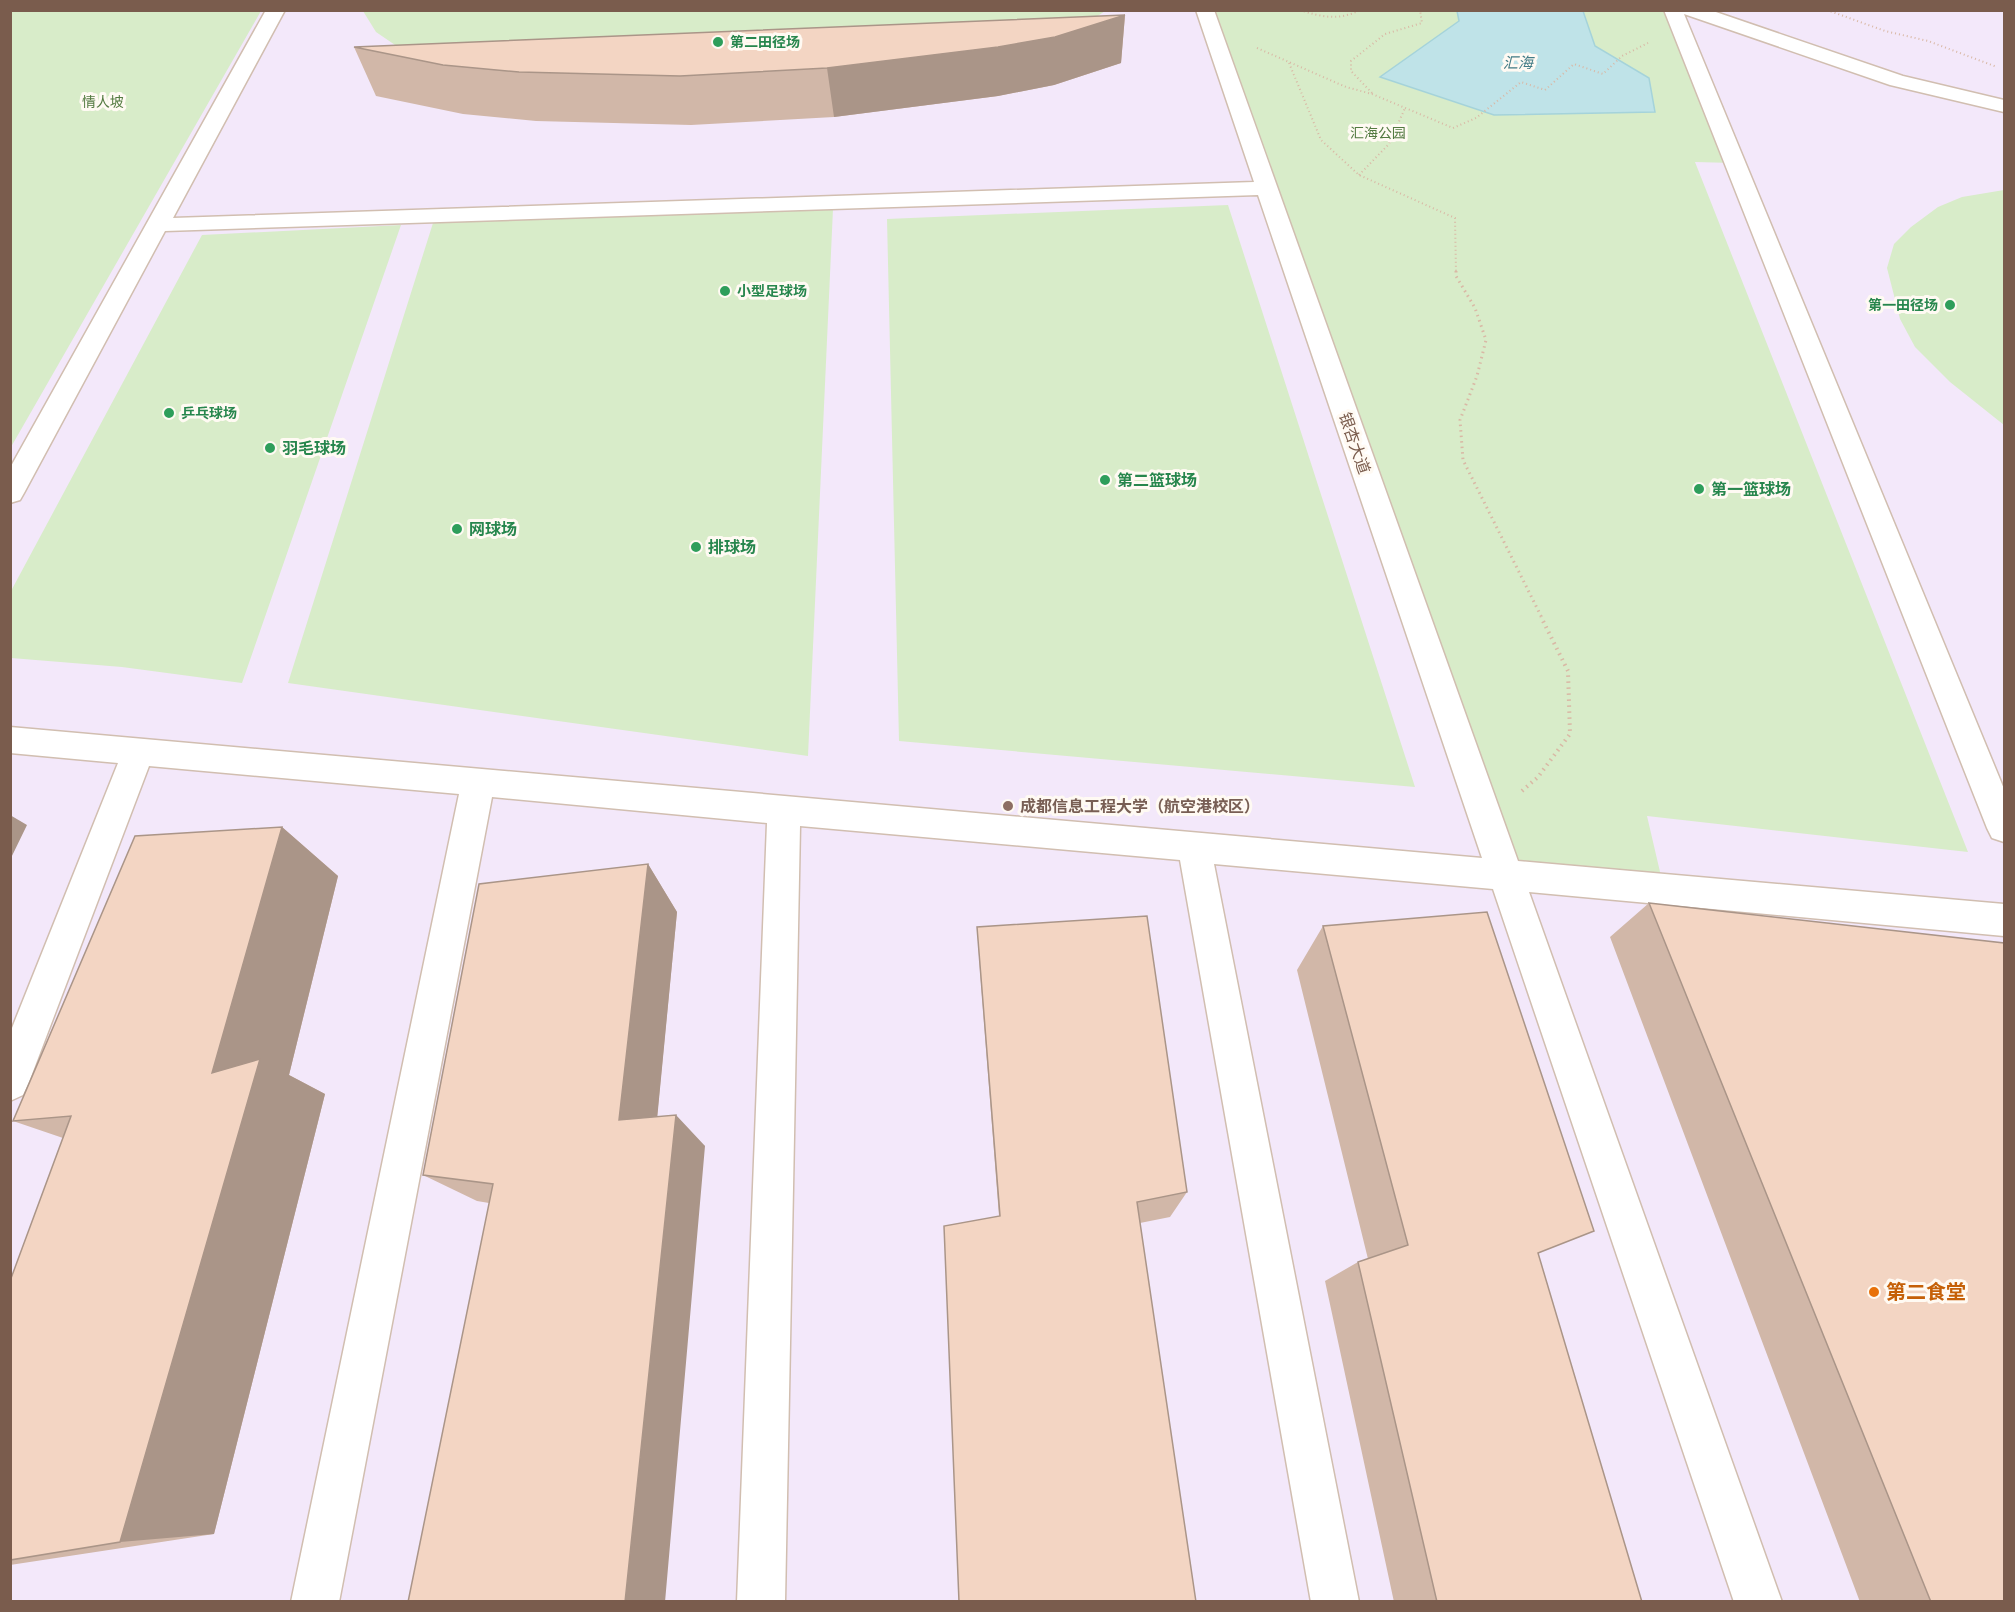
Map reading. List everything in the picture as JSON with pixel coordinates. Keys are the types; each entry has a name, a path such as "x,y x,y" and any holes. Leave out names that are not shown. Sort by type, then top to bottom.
{"street":[{"path":"10,493 276,10"},
{"path":"1672,10 2004,828"},
{"path":"1690,10 1897,81 2004,106"},
{"name":"银杏大道","path":"1208,18 1758,1602"},
{"path":"158,225 1267,188"},
{"path":"158,225 846,202"},
{"path":"10,740 2004,920"},
{"path":"10,1082 138,752"},
{"path":"315,1602 478,783"},
{"path":"761,1602 784,810"},
{"path":"1194,847 1335,1602"}],"path":[{"path":"1300,10 1329,19 1350,17 1360,10"},
{"path":"1372,94 1362,80 1351,71 1351,61 1385,34 1422,23 1422,13 1419,10"},
{"path":"1827,10 1885,31 1928,41 2004,71"},
{"path":"1208,18 1289,63 1454,128 1476,118 1521,82 1545,90 1574,64 1604,74 1622,56"},
{"path":"1289,63 1321,140 1359,175 1455,218 1455,276 1475,308 1486,340 1477,376 1460,420 1463,460 1568,670 1570,734 1538,777 1487,820"},
{"path":"1359,175 1389,144 1405,108"}],"shaded area":[{"name":"成都信息工程大学（航空港校区）","path":"11,11 2004,11 2004,1601 11,1601"}],"green space":[{"name":"情人坡","path":"10,11 261,11 11,447"},
{"path":"363,11 1105,11 1086,24 398,47 376,32"},
{"name":"汇海公园","path":"1205,11 1673,11 1734,163 1695,162 1968,852 1647,816 1664,889 1506,875"},
{"name":"第一田径场","path":"2004,190 2004,425 1950,382 1915,347 1900,319 1887,268 1894,244 1911,227 1938,207 1962,197"},
{"name":"第二篮球场","path":"1228,205 1415,787 899,741 887,219"},
{"path":"833,209 808,756 288,683 433,223"},
{"path":"401,225 242,683 122,667 11,658 11,591 202,235"}],"water":[{"name":"汇海","path":"1457,11 1583,11 1595,46 1649,78 1655,112 1494,115 1380,77 1459,21"}],"building":[{"path":"1125,15 1055,37 998,47 827,68 680,76 519,72 443,65 354,47"},
{"path":"282,827 212,1073 260,1059 120,1542 10,1560 10,1281 71,1116 13,1121 135,836"},
{"path":"648,864 619,1120 676,1115 625,1602 408,1602 493,1184 423,1175 479,884"},
{"name":"第二食堂","path":"1649,903 2004,943 2004,1602 1931,1602"},
{"path":"1487,912 1594,1231 1538,1253 1642,1602 1437,1602 1358,1262 1408,1245 1323,926"},
{"path":"1147,916 1187,1192 1137,1202 1196,1602 959,1602 944,1226 1000,1216 977,927"}],"place":[{"name":"第二田径场","path":"718,42"},
{"name":"小型足球场","path":"725,291"},
{"name":"第一田径场","path":"1950,305"},
{"name":"乒乓球场","path":"169,413"},
{"name":"羽毛球场","path":"270,448"},
{"name":"第二篮球场","path":"1105,480"},
{"name":"第一篮球场","path":"1699,489"},
{"name":"网球场","path":"457,529"},
{"name":"排球场","path":"696,547"},
{"name":"成都信息工程大学（航空港校区）","path":"1008,806"},
{"name":"第二食堂","path":"1874,1292"}]}
